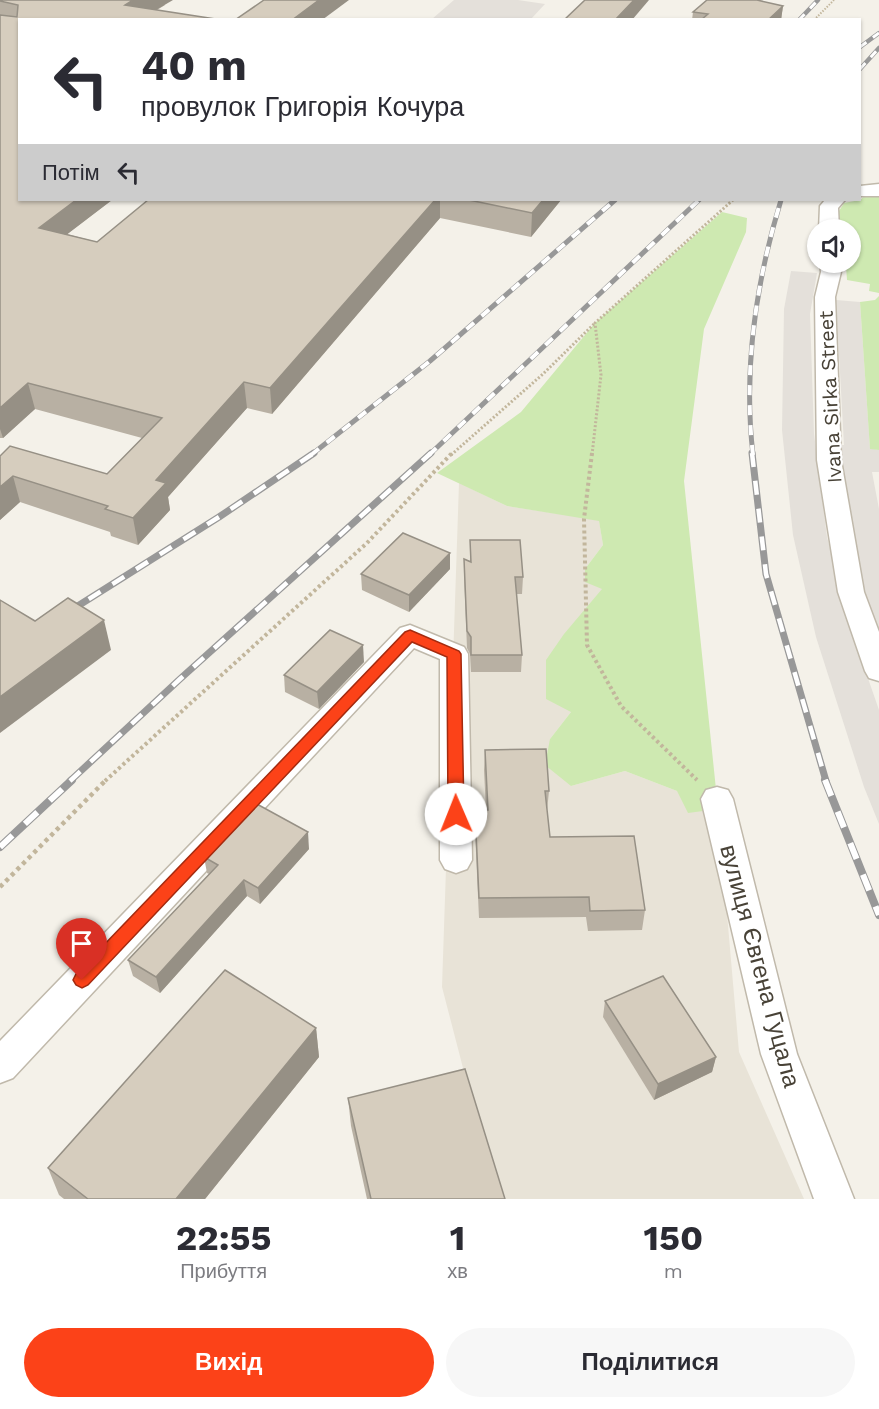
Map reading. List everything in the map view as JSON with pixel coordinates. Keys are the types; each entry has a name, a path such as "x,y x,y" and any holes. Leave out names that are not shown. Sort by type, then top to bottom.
{"street":[{"path":"861,191 879,189"},
{"path":"830,219 829,206 835,201"},
{"name":"Ivana Sirka Street","path":"831,273 825,297 829,460 851,591 879,670"},
{"path":"0,1066 410,635 454,654 456,860"},
{"name":"вулиця Євгена Гуцала","path":"717,799 779,1054 834,1199"}],"path":[{"path":"816,18 834,0"},
{"path":"0,887 96,789 367,543 453,452 543,374 595,323 732,201"},
{"path":"595,323 601,375 584,519 587,645 621,706 717,799"}],"shaded area":[{"path":"454,0 518,0 545,4 532,18 433,18"},
{"path":"791,271 817,273 810,314 814,434 827,537 855,641 879,710 879,824 864,787 816,637 793,535 782,430 784,309"},
{"path":"836,300 860,302 870,448 879,450 879,472 872,472 879,509 879,640 862,592 838,445 844,445"},
{"path":"459,483 507,506 599,520 603,545 585,569 585,581 603,588 594,601 571,712 550,739 571,786 625,771 677,791 717,799 739,1052 804,1199 497,1199 442,987"}],"green space":[{"path":"866,195 879,196 879,293 869,291 870,284 847,280 846,273 861,273 861,219 836,219 836,216 844,203 861,201"},
{"path":"722,212 747,218 746,232 704,329 684,481 717,799 703,811 688,813 677,791 625,771 571,786 545,765 550,739 571,712 546,699 546,660 564,634 602,589 585,582 585,569 603,545 599,521 507,506 437,473 521,412 595,323"},
{"path":"879,296 879,450 870,449 860,302 875,300"}],"building":[{"path":"133,0 125,5 209,18 18,18 18,201 75,201 39,228 97,242 147,201 434,201 270,388 244,382 156,480 166,483 133,518 105,509 108,506 13,476 0,487 0,456 10,446 107,474 162,418 28,383 0,408 0,15 17,17 18,5 0,1"},
{"path":"264,0 319,0 295,18 238,18"},
{"path":"585,0 634,0 617,18 566,18"},
{"path":"707,0 757,0 783,6 770,18 703,18 708,14 693,12"},
{"path":"474,201 542,201 532,213"},
{"path":"403,533 450,553 409,595 361,574"},
{"path":"470,540 520,540 523,577 515,577 522,655 471,655 471,637 467,631 464,559 471,562"},
{"path":"68,598 104,620 0,697 0,600 35,621"},
{"path":"330,630 363,645 317,692 284,675"},
{"path":"546,749 549,791 545,791 550,837 634,836 645,910 590,911 589,897 479,898 475,810 488,810 485,750"},
{"path":"255,803 308,832 258,888 244,880 156,977 128,960 218,865 204,857"},
{"path":"225,970 316,1028 176,1199 88,1199 48,1168"},
{"path":"663,976 716,1057 658,1084 605,1001"},
{"path":"465,1069 505,1199 371,1199 348,1098"}],"railway":[{"path":"801,18 818,0"},
{"path":"861,46 879,33"},
{"path":"861,68 879,48"},
{"path":"311,455 430,361 614,201"},
{"path":"429,455 698,201"},
{"path":"753,455 750,390 754,326 765,262 781,201"},
{"path":"65,614 219,517 314,453"},
{"path":"70,781 431,453"},
{"path":"752,453 766,574 826,781"},
{"path":"0,847 72,780"},
{"path":"825,780 879,915"}],"route":[{"path":"82,980 410,635 454,654 456,814"}]}
